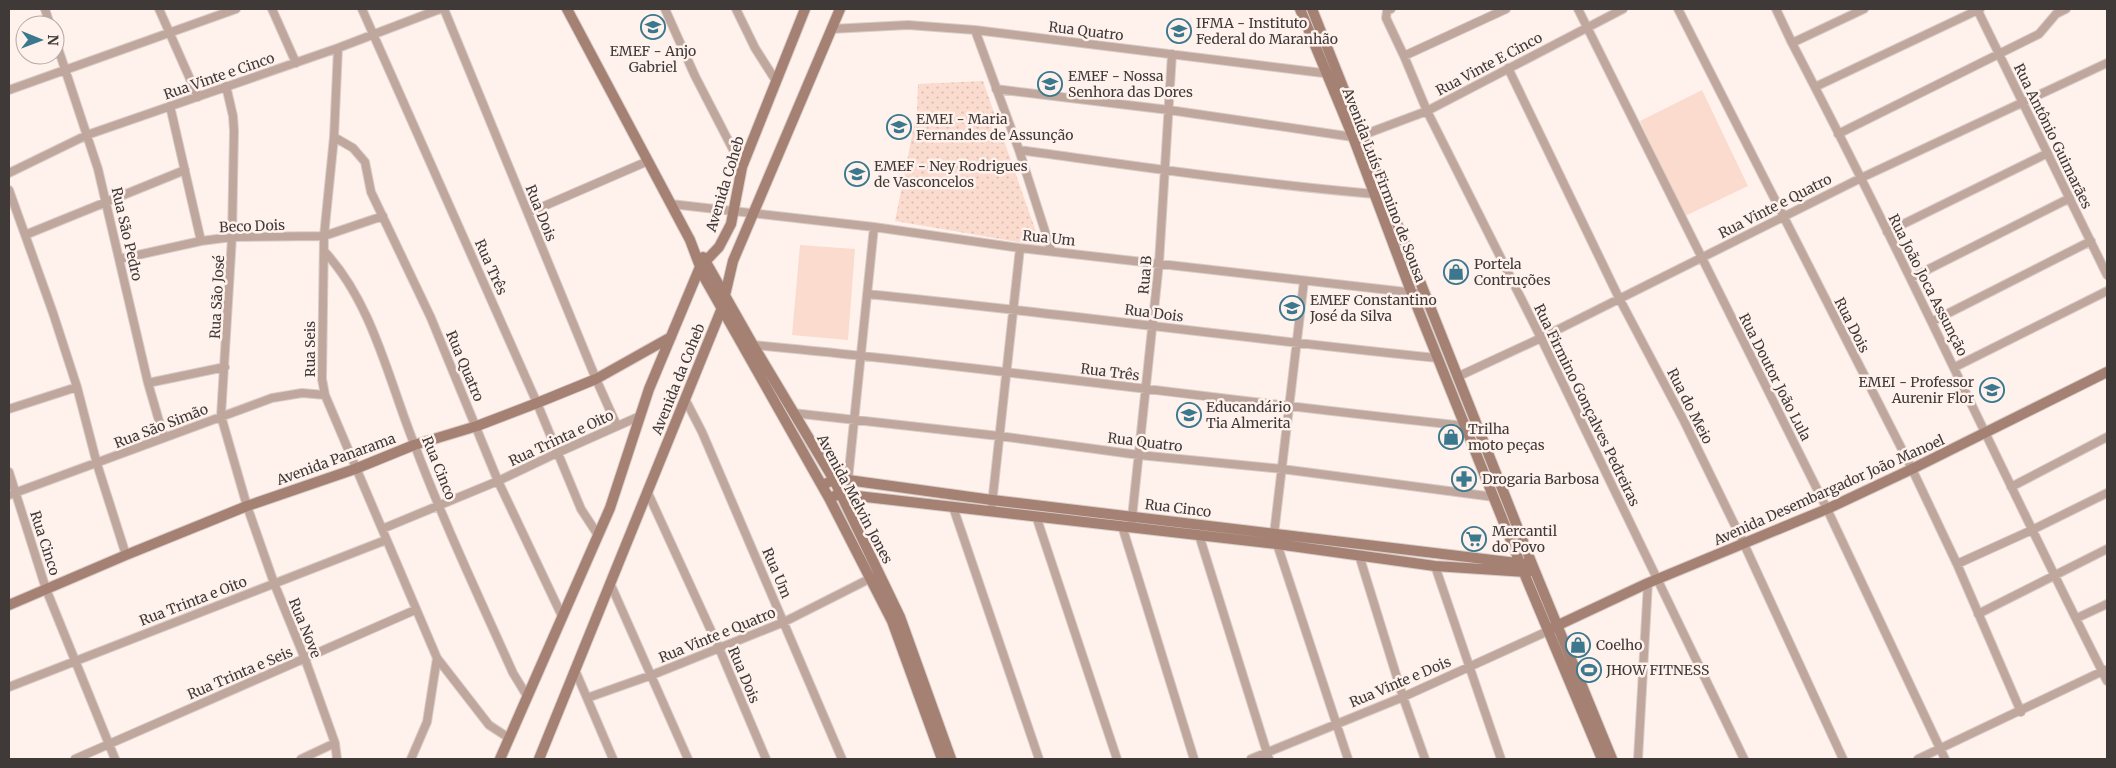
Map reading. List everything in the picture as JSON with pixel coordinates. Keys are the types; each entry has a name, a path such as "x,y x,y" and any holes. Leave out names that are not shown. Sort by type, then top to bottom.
{"main road":[{"name":"Avenida Melvin Jones","path":"567,9 703,264 722,308 822,486 900,617 951,759"},
{"name":"Avenida Coheb","path":"649,389 703,264 719,247 726,236 734,211 742,167 806,9"},
{"name":"Avenida da Coheb","path":"539,759 722,308 733,261 840,9"},
{"name":"Avenida Luís Firmino de Sousa","path":"1300,9 1325,74 1358,136 1424,294 1457,377 1493,481 1494,497 1602,759"},
{"name":"Avenida Luís Firmino de Sousa","path":"1312,9 1338,75 1375,194 1412,294 1465,426 1534,568 1612,759"},
{"name":"Avenida Melvin Jones","path":"703,264 725,295 834,480 875,576 942,759"},
{"name":"Avenida Panarama","path":"9,605 247,506 355,469 414,445 477,426 537,403 596,379 671,337"},
{"name":"Avenida Desembargador João Manoel","path":"1557,624 1653,581 1827,509 1987,433 2107,372"},
{"name":"Avenida da Coheb","path":"500,759 610,508 649,389"},
{"name":"Rua Cinco","path":"822,486 834,480 848,480 992,500 1200,535 1275,539 1359,555 1435,566 1534,568"},
{"name":"Rua Cinco","path":"829,498 840,494 1036,516 1275,539 1522,568"},
{"name":"Rua Vinte e Dois","path":"1548,631 1557,624"}],"street":[{"path":"159,9 198,96"},
{"path":"9,90 236,9"},
{"path":"272,9 296,63"},
{"name":"Rua Três","path":"362,9 375,34 537,403 581,509 598,535"},
{"name":"Rua Vinte e Cinco","path":"9,173 87,135 296,63 440,9"},
{"name":"Rua Dois","path":"444,9 617,426"},
{"path":"665,9 742,167"},
{"path":"736,9 755,48 776,81"},
{"name":"Rua Firmino Gonçalves Pedreiras","path":"1391,9 1386,14 1386,18 1427,111 1541,338 1653,581 1744,759"},
{"path":"1404,56 1506,9"},
{"name":"Rua Doutor João Lula","path":"1578,9 1827,509 1945,759"},
{"name":"Rua Vinte E Cinco","path":"1358,136 1427,111 1623,9"},
{"name":"Rua Dois","path":"1678,9 1912,469 2021,712"},
{"name":"Rua João Joca Assunção","path":"1776,9 1933,322 2032,530 2105,671 2107,680"},
{"path":"1792,43 1864,9"},
{"path":"1815,87 1978,9"},
{"name":"Rua Antônio Guimarães","path":"1978,9 1998,55 2024,102 2107,275"},
{"path":"1838,134 2039,34 2056,14 2066,9"},
{"name":"Rua Quatro","path":"831,29 908,25 975,30 1338,75"},
{"path":"975,30 1019,150 1051,250"},
{"name":"Rua Seis","path":"338,48 334,137 324,236 322,379 325,395 437,658 489,724 509,738"},
{"name":"Rua B","path":"1128,524 1139,455 1160,263 1172,54"},
{"name":"Rua São Pedro","path":"64,65 107,202 148,383 164,438"},
{"name":"Rua Vinte e Quatro","path":"1457,377 1541,338 1860,178 2106,66"},
{"name":"Rua do Meio","path":"1508,68 1619,298 1684,421 1744,544 1843,759"},
{"name":"Rua São José","path":"226,86 233,116 234,131 232,237 226,368 221,416 247,506"},
{"path":"996,90 1169,110 1358,136"},
{"path":"170,106 202,241"},
{"name":"Rua Quatro","path":"334,137 354,148 365,162 371,192 431,318 498,481 562,616"},
{"path":"1019,150 1322,190 1375,194"},
{"path":"1887,232 2048,153"},
{"path":"528,213 648,162"},
{"path":"25,235 185,170"},
{"path":"9,190 53,313 126,555"},
{"path":"1911,278 2070,198"},
{"name":"Rua Um","path":"671,204 874,227 1020,248 1051,250 1424,294"},
{"name":"Beco Dois","path":"120,259 202,241 232,237 324,236 384,216"},
{"path":"848,480 874,227"},
{"path":"1933,322 2091,241"},
{"path":"991,511 1020,248"},
{"name":"Rua Cinco","path":"324,251 345,277 376,338 414,445 439,506 513,672 527,696"},
{"path":"1304,281 1275,539 1348,759"},
{"path":"1955,367 2107,291"},
{"name":"Rua Dois","path":"867,294 1013,308 1296,344 1438,358"},
{"name":"Rua Três","path":"753,345 861,355 1289,407 1465,426"},
{"path":"148,383 226,368"},
{"path":"9,409 77,388"},
{"name":"Rua São Simão","path":"12,494 272,398 302,394 325,395"},
{"name":"Rua Um","path":"685,399 706,441 842,759"},
{"name":"Rua Quatro","path":"793,412 999,436 1139,455 1282,469 1494,497"},
{"name":"Rua Trinta e Oito","path":"382,529 498,481 640,416"},
{"path":"2011,487 2107,437"},
{"name":"Rua Cinco","path":"9,472 12,494 46,589 115,759"},
{"name":"Rua Dois","path":"648,491 719,648 766,759"},
{"path":"1956,564 2032,530 2107,493"},
{"name":"Rua Nove","path":"247,506 335,743 337,759"},
{"path":"953,507 1039,759"},
{"path":"1036,516 1117,759"},
{"path":"1128,524 1194,759"},
{"path":"1200,535 1268,756"},
{"name":"Rua Trinta e Oito","path":"9,687 386,540"},
{"path":"1978,614 2054,574 2107,549"},
{"path":"1359,555 1404,697 1426,759"},
{"path":"1435,566 1501,759"},
{"name":"Rua Vinte e Quatro","path":"587,698 652,675 784,622 875,576"},
{"path":"1638,759 1653,581"},
{"path":"610,583 688,759"},
{"path":"2077,618 2107,604"},
{"name":"Rua Trinta e Seis","path":"75,759 415,610"},
{"name":"Rua Vinte e Dois","path":"1251,759 1268,756 1336,724 1470,668 1548,631"},
{"path":"411,759 427,722 437,658"},
{"path":"575,670 613,759"},
{"path":"1918,759 2105,671"},
{"path":"301,759 335,743"}],"shaded area":[{"path":"983,81 1041,246 895,221 917,111 918,84"},
{"path":"1702,90 1748,186 1685,216 1640,121"},
{"path":"800,245 855,249 848,340 792,335"}],"place":[{"name":"EMEF - Anjo Gabriel","path":"653,27"},
{"name":"IFMA - Instituto Federal do Maranhão","path":"1179,31"},
{"name":"EMEF - Nossa Senhora das Dores","path":"1050,84"},
{"name":"EMEI - Maria Fernandes de Assunção","path":"899,127"},
{"name":"EMEF - Ney Rodrigues de Vasconcelos","path":"857,174"},
{"name":"Portela Contruções","path":"1456,272"},
{"name":"EMEF Constantino José da Silva","path":"1292,308"},
{"name":"EMEI - Professor Aurenir Flor","path":"1992,390"},
{"name":"Educandário Tia Almerita","path":"1189,415"},
{"name":"Trilha moto peças","path":"1451,437"},
{"name":"Drogaria Barbosa","path":"1464,479"},
{"name":"Mercantil do Povo","path":"1474,539"},
{"name":"Coelho","path":"1578,645"},
{"name":"JHOW FITNESS","path":"1589,670"}]}
